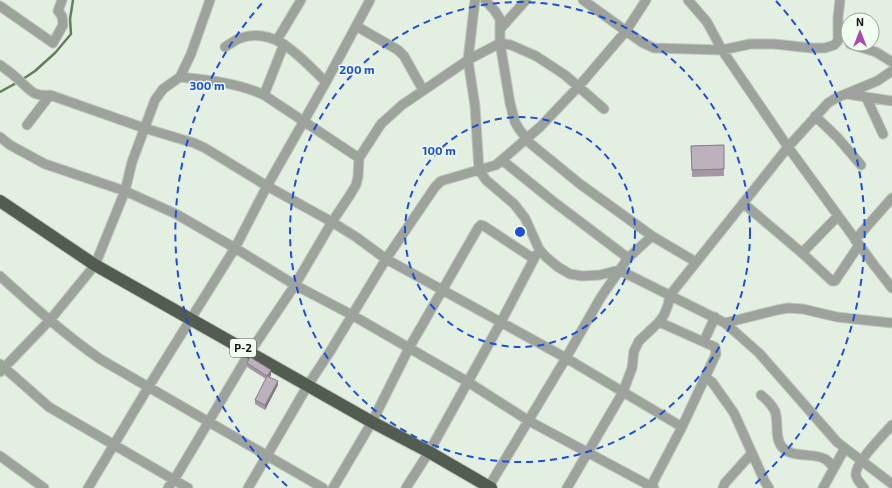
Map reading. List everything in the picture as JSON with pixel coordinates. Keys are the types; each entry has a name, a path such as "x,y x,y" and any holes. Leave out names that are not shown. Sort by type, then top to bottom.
{"highway":[{"name":"P-2","path":"0,201 95,265 372,422 429,452 489,488"}],"street":[{"path":"0,6 53,43 63,25 62,16 58,11 62,0"},
{"path":"188,488 49,407 1,368 50,320 95,265 125,191 132,162 158,95 163,89 180,77 191,54 210,0"},
{"path":"264,95 281,42 301,0"},
{"path":"88,488 149,386 235,248 267,186 326,82 370,0"},
{"path":"475,0 468,60 475,106 479,170 486,180 514,204 526,218 540,249 546,257 570,274 582,276 600,275 619,270 725,323 759,353 827,432 861,461 892,484"},
{"path":"485,0 500,19 500,44 512,109 519,129 527,139 580,184 652,236 696,262"},
{"path":"501,28 526,0"},
{"path":"583,0 643,43 654,48 722,50 750,44 774,44 811,48 825,48 834,45 838,40 840,0"},
{"path":"248,488 308,385 331,350 386,258 434,187 441,181 496,165 540,128 579,86 626,31 646,0"},
{"path":"688,0 707,22 722,50 788,147 892,288"},
{"path":"356,26 398,50 404,56 423,90"},
{"path":"224,47 239,39 256,35 267,36 281,42 326,82"},
{"path":"168,488 250,352 295,285 332,222 356,185 359,158 381,124 402,105 468,60 500,44 511,45 536,56 565,75 604,109"},
{"path":"876,52 892,62"},
{"path":"0,65 20,81 28,90 38,95 50,95 144,128 200,145 267,186 332,222 386,258 566,358 682,427"},
{"path":"567,488 623,392 632,368 632,359 639,341 659,322 668,306 670,295 788,147 815,116 828,103 836,98 877,81 892,71"},
{"path":"180,77 223,82 253,90 264,95 359,158"},
{"path":"847,94 892,101"},
{"path":"28,125 50,95"},
{"path":"866,97 883,134"},
{"path":"815,116 838,137 861,165"},
{"path":"0,137 10,145 45,164 125,191 160,205 235,248 295,285 352,315 468,382 529,421 652,487 703,381 706,378 716,354 715,347 659,322"},
{"path":"502,160 554,202 628,258"},
{"path":"743,203 802,253 832,281 835,281 857,242 892,198"},
{"path":"802,253 838,216"},
{"path":"333,488 372,422 409,348 478,228 481,225 484,226 534,259"},
{"path":"489,488 601,297 628,258 652,236"},
{"path":"406,488 429,452 540,249"},
{"path":"0,276 80,345 100,359 323,488"},
{"path":"725,323 788,308 803,309 837,317 892,323"},
{"path":"704,341 715,318"},
{"path":"706,378 712,382 734,413 764,482 769,488"},
{"path":"761,395 775,412 778,438 781,446 787,452 819,457 826,460 834,468"},
{"path":"864,488 856,477 855,473 861,461 892,425"},
{"path":"822,488 845,448"},
{"path":"723,488 725,483 752,453"},
{"path":"0,456 44,488"}],"building":[{"path":"724,145 724,169 692,170 691,146"},
{"path":"250,357 271,370 267,376 247,363"},
{"path":"267,376 278,381 265,405 255,400"}],"waterway":[{"path":"0,92 35,71 55,53 71,34 70,19 73,0"}]}
